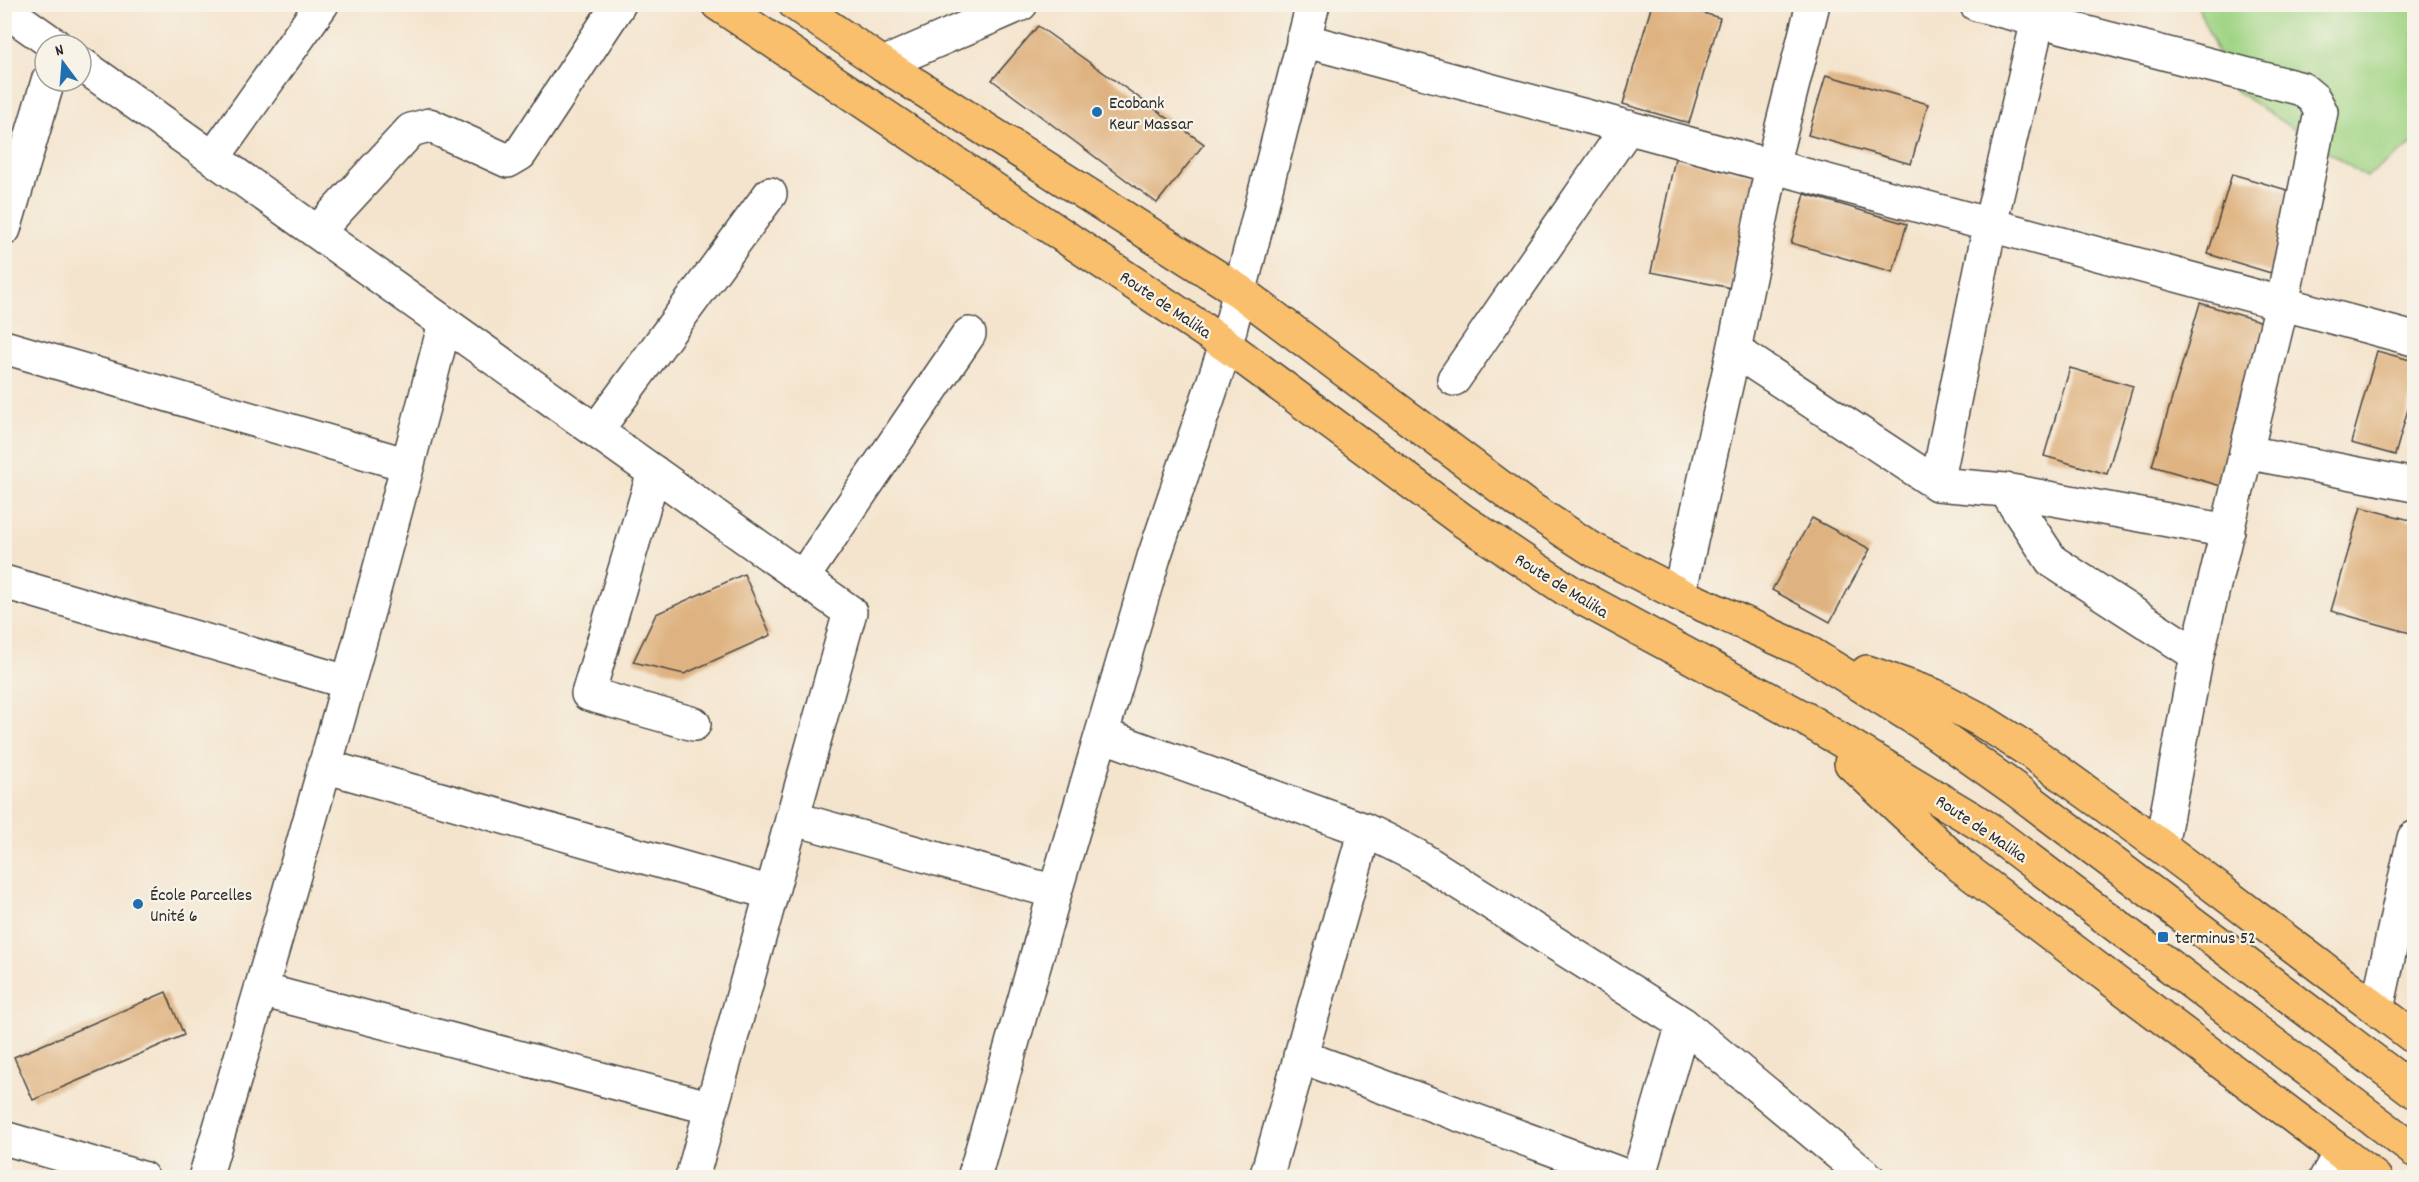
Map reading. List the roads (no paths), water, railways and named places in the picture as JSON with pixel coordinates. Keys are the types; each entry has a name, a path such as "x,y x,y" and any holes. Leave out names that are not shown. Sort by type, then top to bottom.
{"main road":[{"name":"Route de Malika","path":"718,4 1226,345 1462,520 1569,591 1804,718 1987,828 2415,1150"},
{"path":"795,4 883,64 1239,291 1523,504 1592,549 1679,594 1806,651 1933,695 1979,719 2028,750 2161,846 2415,1037"},
{"path":"1806,651 1922,723 2015,789 2415,1091"},
{"path":"1804,718 1961,866 2334,1165 2375,1178"}],"street":[{"path":"213,158 322,4"},
{"path":"318,231 411,130 429,125 508,161 520,154 619,4"},
{"path":"883,64 1021,4"},
{"path":"974,1178 1055,892 1154,557 1226,345 1313,4"},
{"path":"1679,594 1734,350 1772,166 1813,4"},
{"path":"1977,4 2038,20 2075,17 2302,88 2314,99 2321,112 2282,304 2197,655 2161,846"},
{"path":"21,12 43,33"},
{"path":"1937,484 1990,225 2038,20"},
{"path":"1303,40 2415,339"},
{"path":"93,73 850,612 692,1178"},
{"path":"4,229 44,93"},
{"path":"1454,379 1628,127"},
{"path":"597,431 770,194"},
{"path":"205,1178 324,766 445,323"},
{"path":"803,577 969,334"},
{"path":"4,347 408,465"},
{"path":"1734,350 1937,484 2005,490 2228,531"},
{"path":"2247,452 2415,485"},
{"path":"654,472 588,694 694,724"},
{"path":"2005,490 2052,561 2197,655"},
{"path":"4,582 347,682"},
{"path":"1102,735 1365,830 1415,855 1683,1024 1868,1178"},
{"path":"324,766 771,893"},
{"path":"792,818 1055,892"},
{"path":"1266,1178 1365,830"},
{"path":"2377,1009 2415,838"},
{"path":"261,990 712,1108"},
{"path":"1638,1178 1683,1024"},
{"path":"1300,1056 1631,1178"},
{"path":"4,1138 142,1178"}],"place":[{"name":"Ecobank Keur Massar","path":"1097,112"},
{"name":"École Parcelles Unité 6","path":"138,904"},
{"name":"terminus 52","path":"2163,937"}]}
